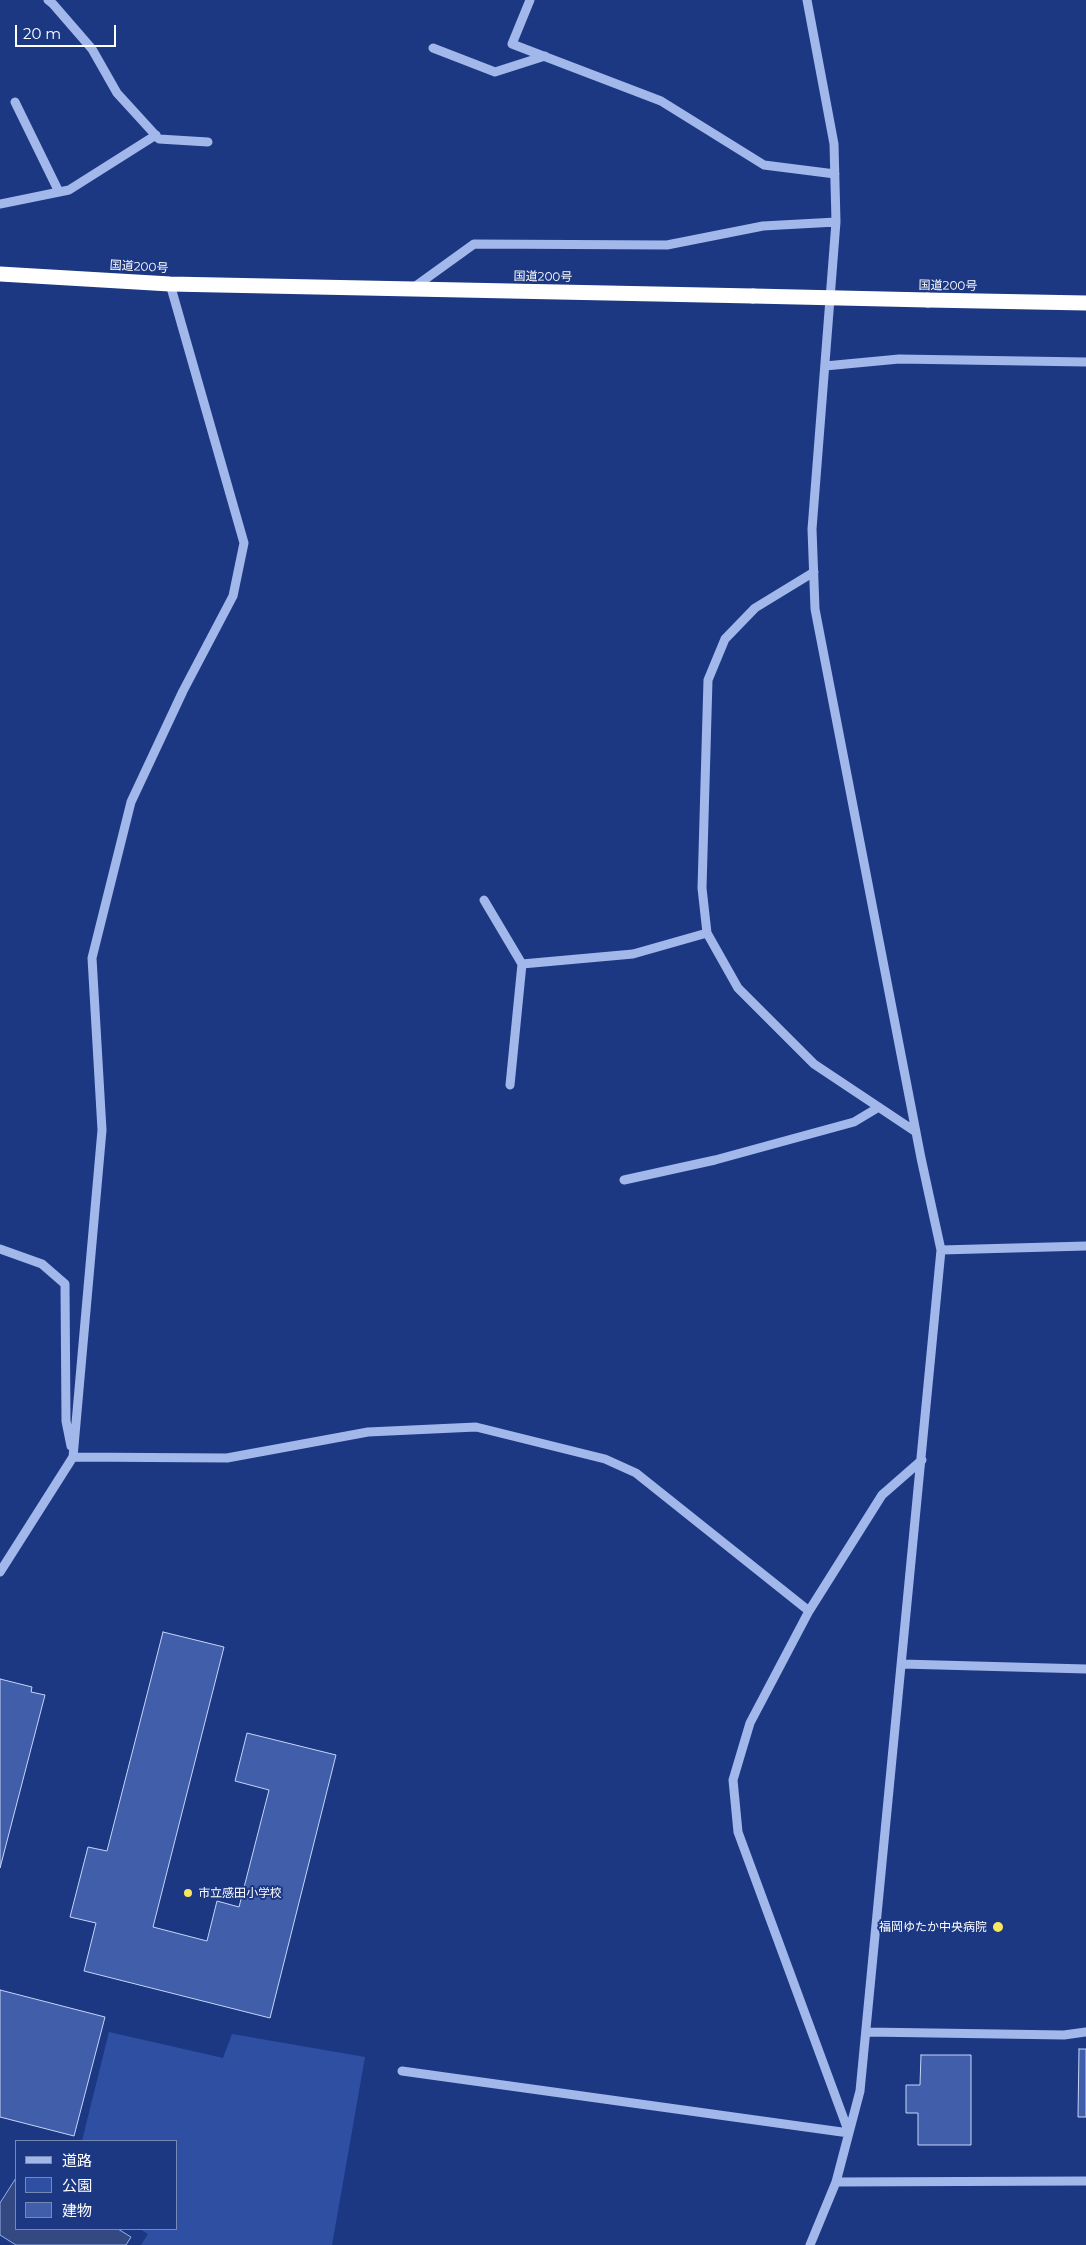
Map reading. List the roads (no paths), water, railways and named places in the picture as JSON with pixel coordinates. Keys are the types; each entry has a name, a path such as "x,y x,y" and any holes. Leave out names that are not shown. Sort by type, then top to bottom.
{"highway":[{"name":"国道200号","path":"0,274 170,284 1086,303"}],"street":[{"path":"48,0 92,49 117,93 159,139 208,142"},
{"path":"530,0 512,44 661,101 764,164 835,174"},
{"path":"807,0 834,144 836,222 812,529 814,609 916,1132 941,1250 860,2091 836,2182 810,2245"},
{"path":"433,48 495,72 545,56"},
{"path":"15,102 58,192"},
{"path":"0,204 69,190 156,135"},
{"path":"0,200 10,202"},
{"path":"412,289 474,244 667,245 763,226 836,222"},
{"path":"0,1572 73,1457 102,1130 92,958 131,802 183,690 232,596 244,543 170,284"},
{"path":"825,366 899,359 1086,362"},
{"path":"814,572 755,608 725,638 708,680 702,888 708,933 738,988 814,1064 916,1132"},
{"path":"484,900 522,964 510,1085"},
{"path":"522,964 633,954 708,933"},
{"path":"624,1180 715,1160 854,1122 879,1107"},
{"path":"941,1250 1086,1246"},
{"path":"0,1249 42,1264 65,1284 66,1421 73,1457"},
{"path":"73,1457 227,1458 368,1432 476,1427 605,1459 636,1473 808,1611"},
{"path":"849,2133 738,1832 733,1780 750,1722 808,1611 882,1495 922,1460"},
{"path":"902,1664 1086,1669"},
{"path":"867,2032 1064,2035 1086,2032"},
{"path":"402,2071 849,2133"},
{"path":"836,2182 1086,2182"}],"place":[{"name":"市立感田小学校","path":"188,1893"},
{"name":"福岡ゆたか中央病院","path":"998,1927"}]}
